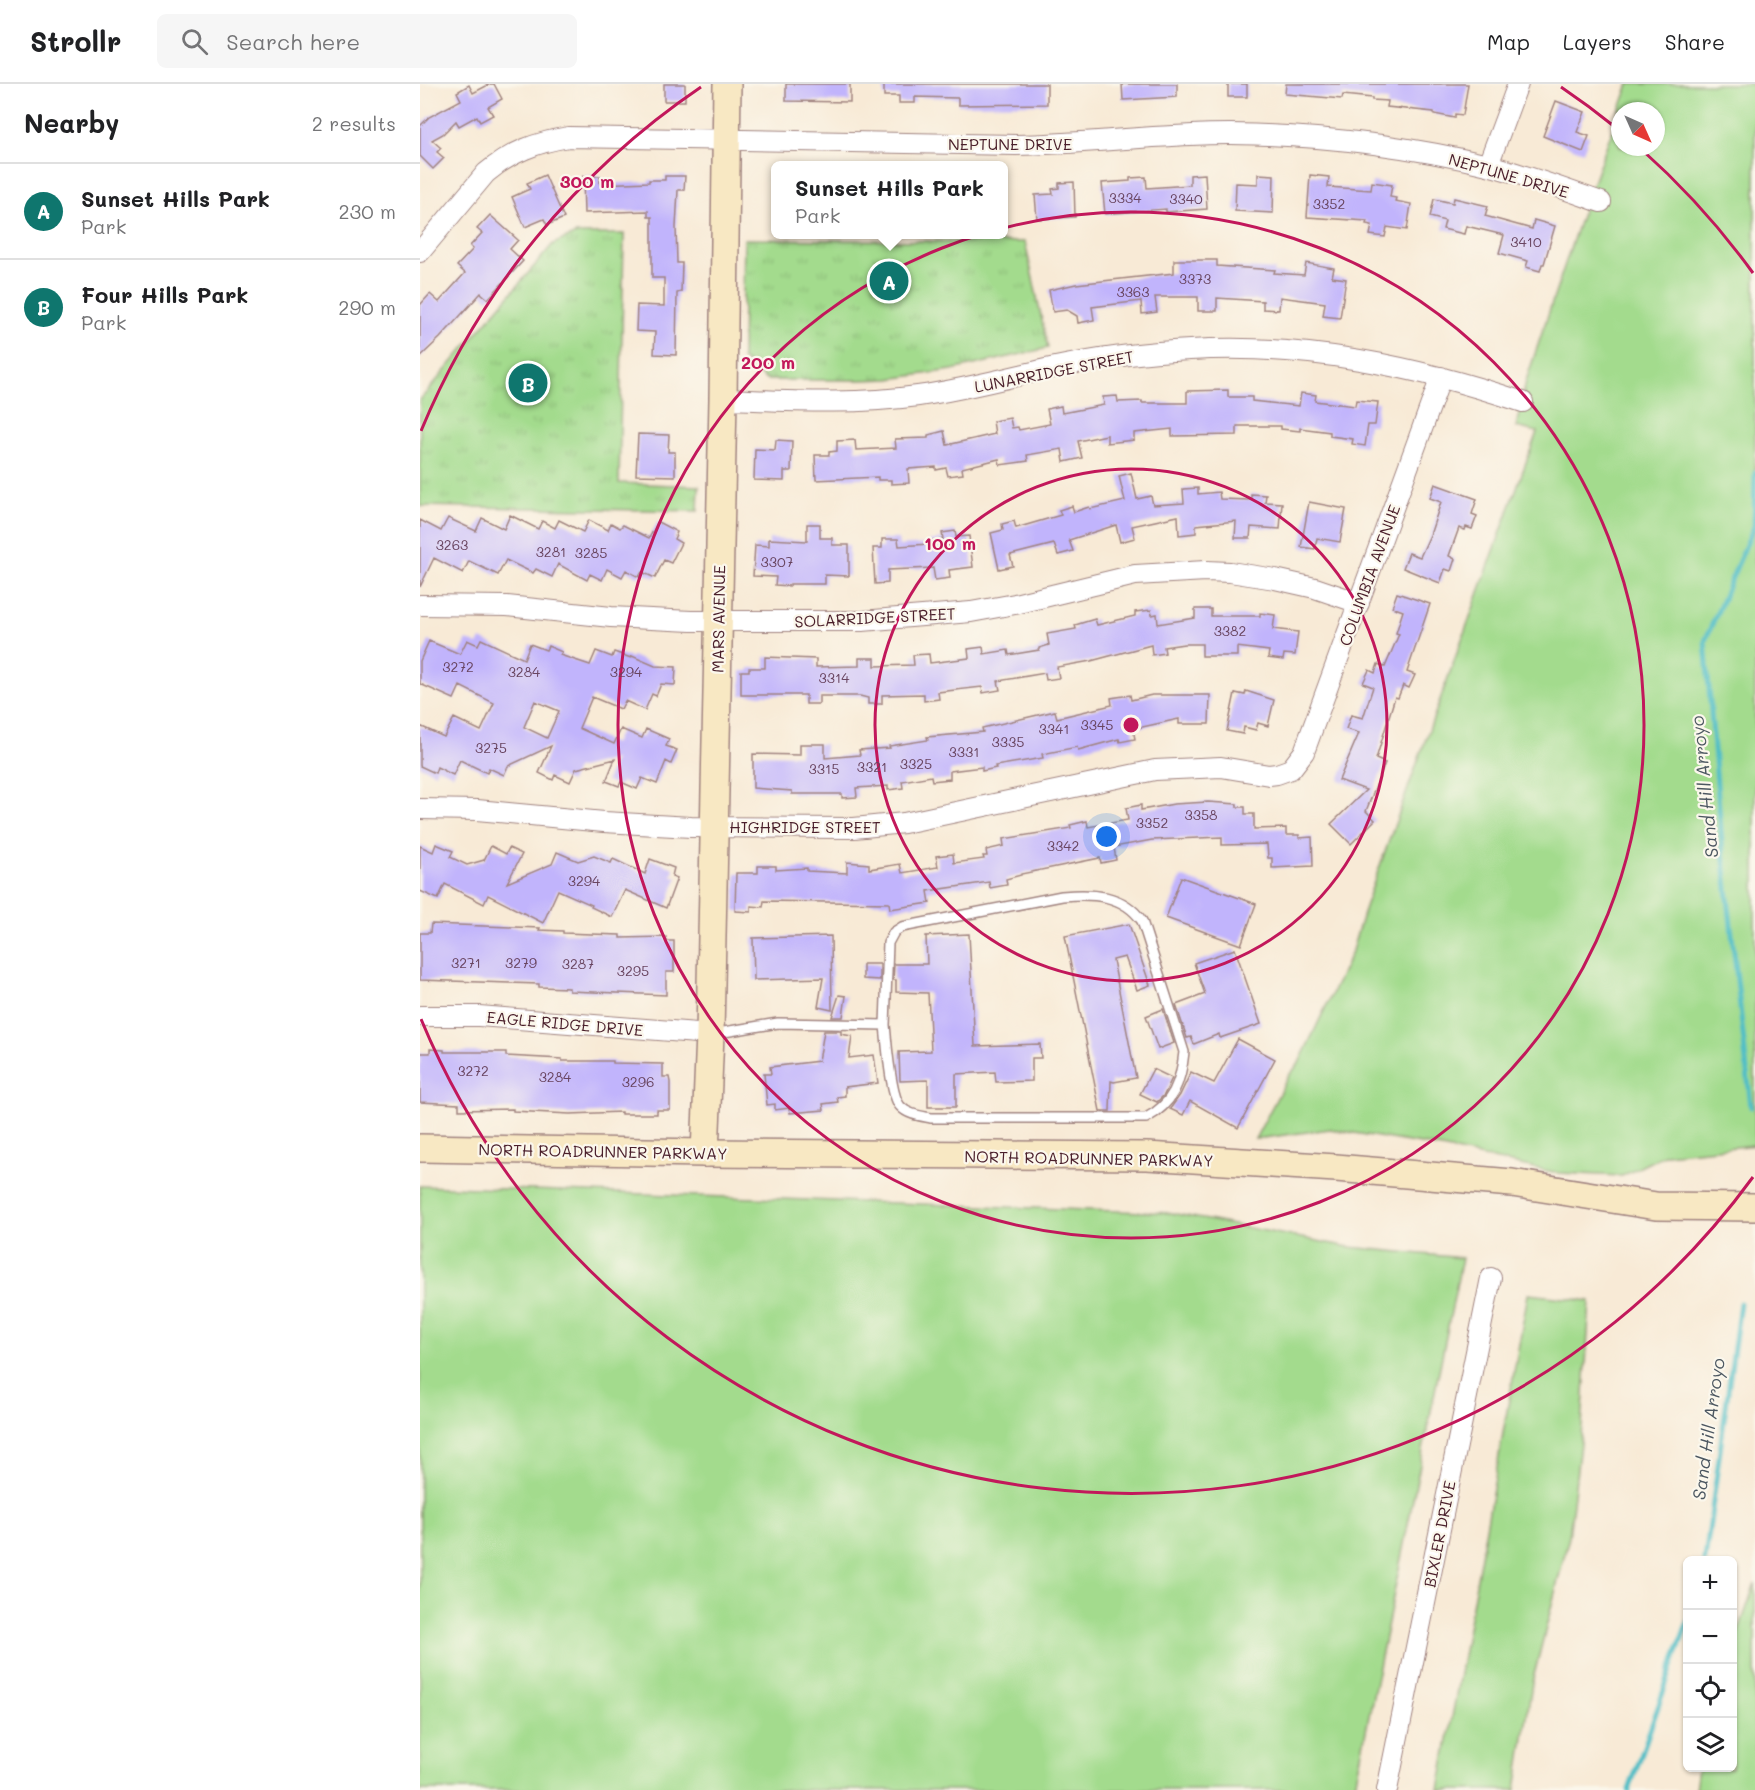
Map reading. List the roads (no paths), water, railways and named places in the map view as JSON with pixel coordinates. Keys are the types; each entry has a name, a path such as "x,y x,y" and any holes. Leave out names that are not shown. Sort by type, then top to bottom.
{"street":[{"name":"MARS AVENUE","path":"705,1153 710,1034 727,84"},
{"path":"1488,165 1518,84"},
{"name":"NEPTUNE DRIVE","path":"420,252 486,173 511,155 539,143 569,137 1036,145 1204,134 1261,135 1372,144 1488,165 1601,202"},
{"name":"LUNARRIDGE STREET","path":"723,399 833,402 892,399 975,387 1084,362 1147,353 1192,349 1257,349 1326,354 1389,364 1523,402"},
{"name":"COLUMBIA AVENUE","path":"1294,773 1304,752 1441,377"},
{"name":"SOLARRIDGE STREET","path":"420,605 477,605 611,617 691,621 862,621 950,615 1015,604 1135,575 1182,571 1230,572 1275,579 1315,588 1359,603"},
{"name":"HIGHRIDGE STREET","path":"420,810 477,810 604,822 854,828 887,826 1155,770 1221,767 1269,775 1294,773"},
{"name":"EAGLE RIDGE DRIVE","path":"420,1016 479,1016 710,1034"},
{"name":"NORTH ROADRUNNER PARKWAY","path":"420,1148 705,1153 1147,1156 1336,1168 1512,1183 1656,1206 1755,1207"},
{"name":"BIXLER DRIVE","path":"1387,1790 1491,1278"}],"lane":[{"path":"1083,894 1120,901 1134,911 1142,921 1184,1052 1182,1073 1162,1109 1146,1118 931,1118 910,1113 900,1106 894,1095 885,1025 888,943 894,932 902,927 1083,894"},
{"path":"710,1034 778,1023 885,1025"}],"waterway":[{"name":"Sand Hill Arroyo","path":"1751,1107 1722,843 1705,641 1754,526 1755,472"},
{"name":"Sand Hill Arroyo","path":"1706,1556 1740,1303"},
{"name":"Sand Hill Arroyo","path":"1629,1790 1683,1635"}],"place":[{"name":"Sunset Hills Park","path":"889,281"},
{"name":"Four Hills Park","path":"528,383"}]}
